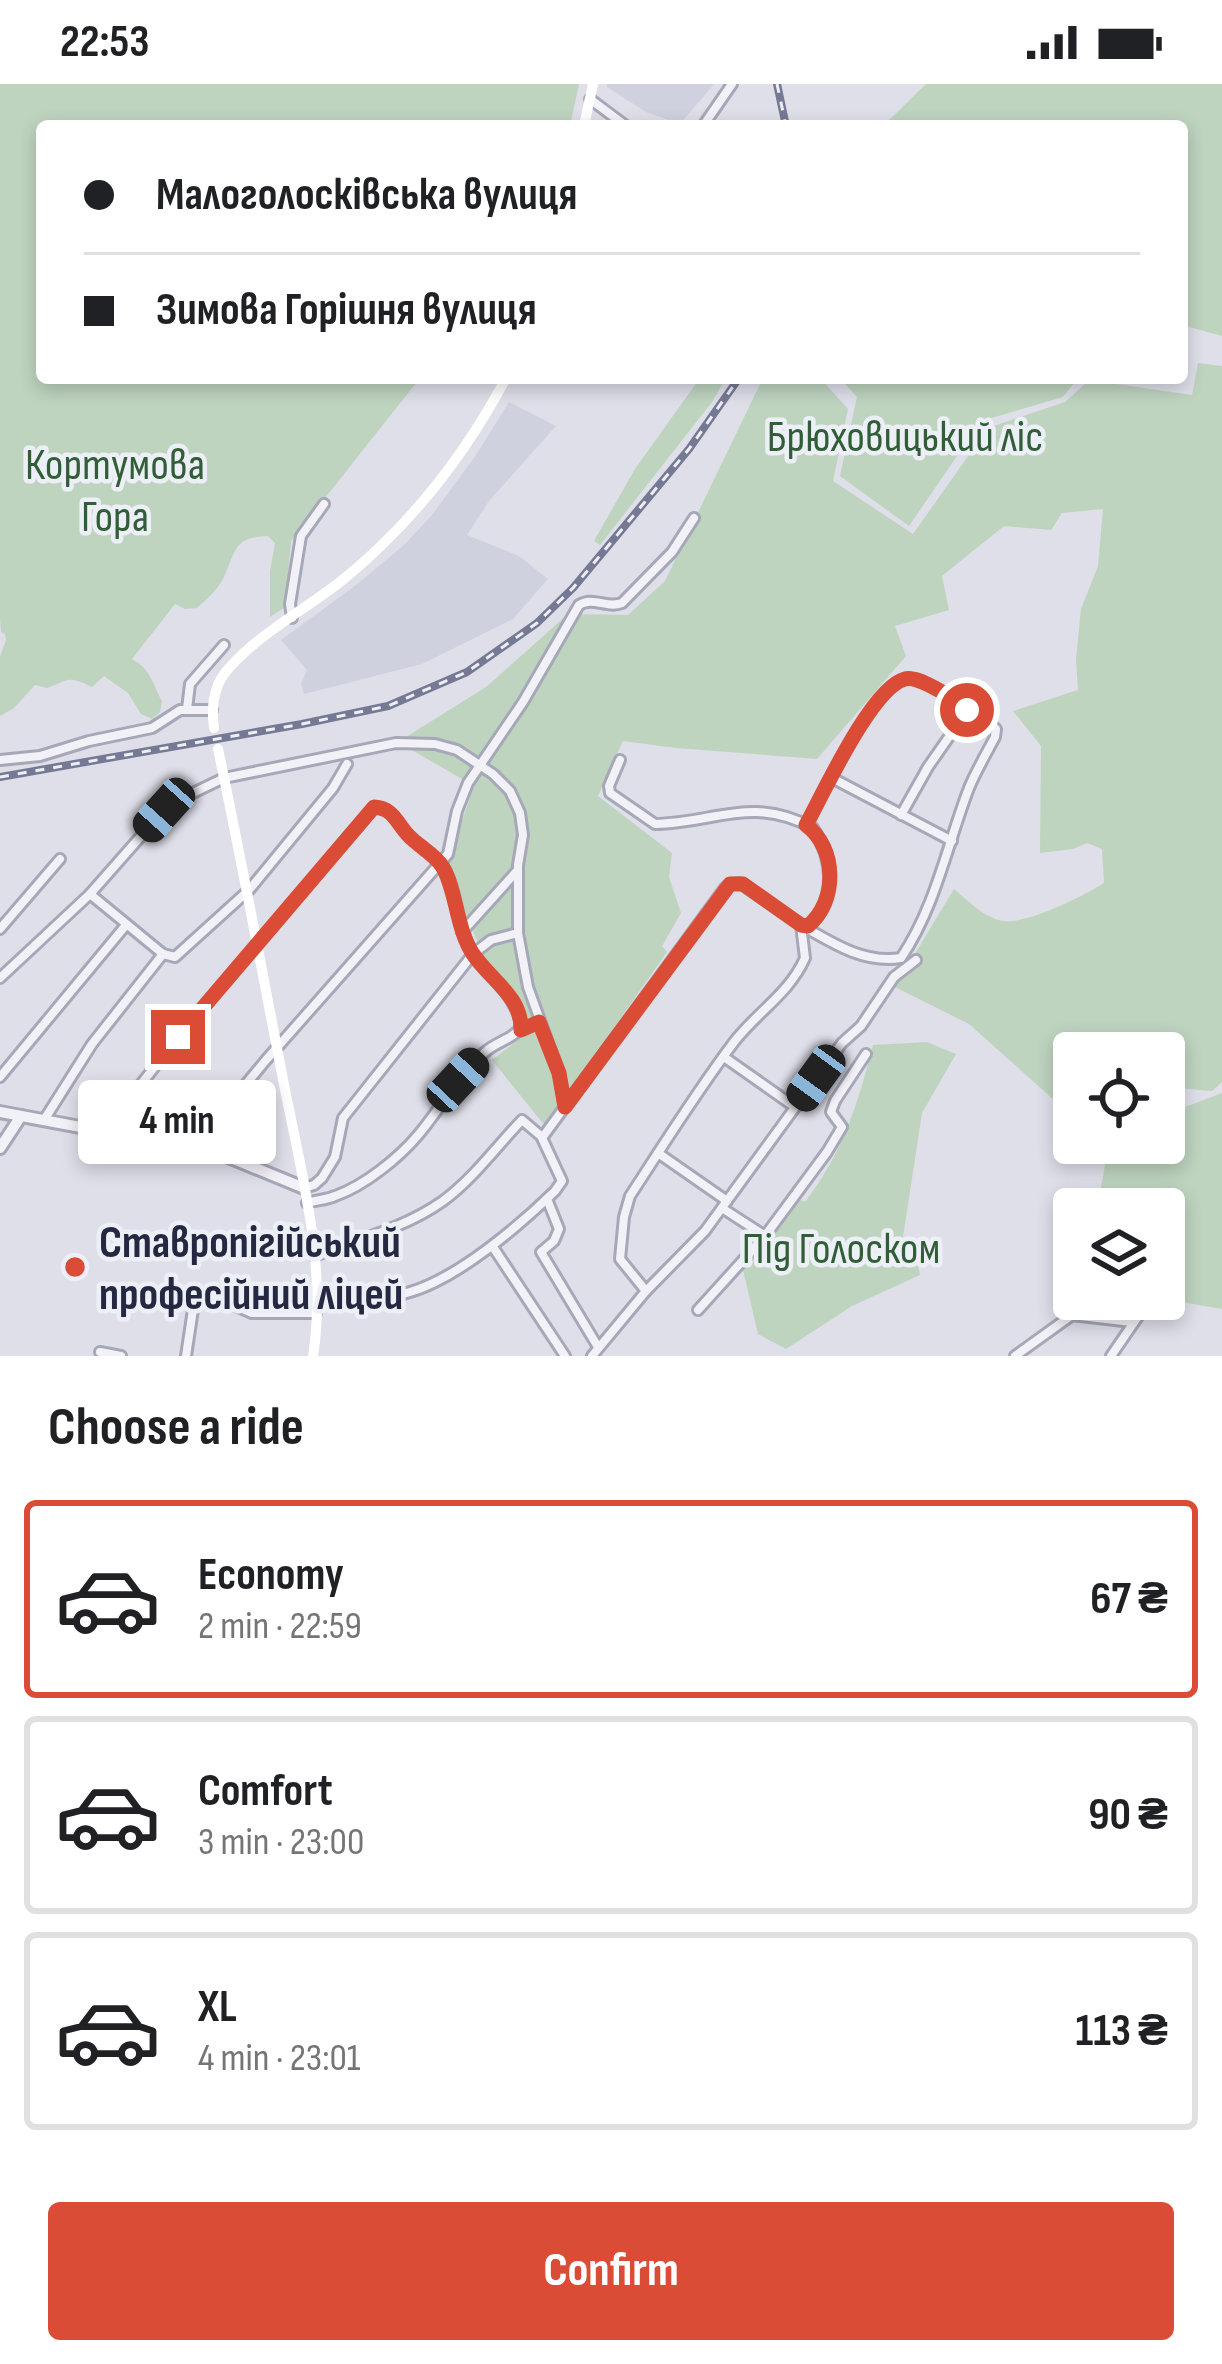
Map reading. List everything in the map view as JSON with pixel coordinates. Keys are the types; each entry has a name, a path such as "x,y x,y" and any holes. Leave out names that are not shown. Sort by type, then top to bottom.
{"main road":[{"path":"585,120 593,84"},
{"path":"214,728 217,687 230,667 343,580 411,518 465,447 502,384"},
{"path":"218,749 307,1203 314,1256 313,1356"}],"street":[{"path":"707,120 731,84"},
{"path":"590,99 615,120"},
{"path":"292,618 301,536 324,504"},
{"path":"197,1148 226,1107 440,864 449,850 464,790 580,605 622,603 672,552 694,518"},
{"path":"187,709 190,684 224,645"},
{"path":"806,825 861,722 902,679 930,686 996,729 923,919 901,958"},
{"path":"902,815 928,767 965,716 964,705"},
{"path":"0,760 40,756 152,728 180,710 212,710"},
{"path":"0,978 90,894 164,810 224,778 414,741 457,750 505,785 520,812 518,932 525,974 559,1073 565,1107"},
{"path":"620,760 610,793 655,824 761,811 813,828 828,859 829,890 817,918 808,926 801,925"},
{"path":"90,894 163,954 175,957 249,890 333,788 347,764"},
{"path":"832,778 952,841"},
{"path":"111,1132 131,1097 374,807 392,813 440,864 473,954 507,992 518,1011 521,1030"},
{"path":"0,929 60,859"},
{"path":"463,932 518,872"},
{"path":"542,1138 730,884 743,884 850,952 885,960 917,956 894,977 861,1026 842,1042 705,1231 595,1352 541,1252 559,1229 547,1199"},
{"path":"0,1077 126,925"},
{"path":"646,1291 620,1259 630,1196 724,1057 800,970 805,954 801,925"},
{"path":"0,1112 229,1155 277,1179 304,1188 314,1186 335,1157 343,1118 473,954 491,940 518,932"},
{"path":"44,1120 92,1044 163,954"},
{"path":"307,1203 337,1195 381,1168 415,1138 487,1050 539,1022"},
{"path":"698,1310 765,1236 827,1152 842,1127 831,1112 835,1101 866,1054"},
{"path":"724,1057 795,1108"},
{"path":"0,1148 21,1116"},
{"path":"185,1356 199,1296 218,1298 252,1313 409,1292 493,1247 562,1181 542,1138 522,1120 439,1204 380,1233 314,1256"},
{"path":"658,1153 765,1236"},
{"path":"493,1247 565,1356"},
{"path":"1015,1356 1065,1320"},
{"path":"1111,1356 1132,1322 1115,1320"},
{"path":"100,1352 121,1356"}],"shaded area":[{"path":"714,84 683,120 646,112 607,87"},
{"path":"509,402 556,426 489,501 467,535 519,556 548,579 513,619 422,664 304,694 301,684 307,670 281,640 404,545 432,515"}],"green space":[{"name":"Кортумова Гора","path":"0,84 579,84 571,120 36,120 36,384 415,384 291,541 285,607 270,617 275,543 268,536 241,543 221,583 197,608 175,604 132,659 147,672 162,701 152,719 141,714 128,693 104,676 92,687 72,680 47,688 35,685 0,716 0,657 6,640 0,618"},
{"path":"926,84 1222,84 1222,336 1188,327 1188,120 889,120"},
{"path":"1198,363 1222,366 1222,1082 1212,1091 1185,1089 1185,1032 1053,1032 1053,1099 969,1024 895,987 954,889 989,916 1013,921 1054,908 1104,883 1102,849 1087,843 1040,853 1041,746 1013,711 1078,690 1081,609 1098,566 1103,509 1062,513 1051,530 1004,526 942,576 949,610 895,626 906,656 817,759 623,741 598,796 672,853 669,877 681,913 662,946 667,952 545,1126 492,1060 530,1031 516,996 484,957 446,868 474,786 398,742 486,687 568,614 628,615 665,581 760,384 825,384 848,409 833,481 913,534 988,428 1065,402 1085,384 1192,395"},
{"path":"696,384 722,384 600,545 594,541 635,469"},
{"name":"Брюховицький ліс","path":"845,384 1073,384 1063,397 981,421 909,526 840,476 857,397"},
{"name":"Під Голоском","path":"927,1042 956,1054 922,1113 901,1250 916,1255 920,1275 852,1306 786,1349 758,1334 743,1270 798,1199 805,1202 829,1166 855,1108 873,1045"},
{"path":"1222,1093 1222,1309 1185,1303 1185,1188 1101,1188 1105,1164 1185,1164 1185,1107"}],"railway":[{"path":"777,84 785,120"},
{"path":"0,777 388,706 467,672 537,623 573,588 689,449 735,384"}],"place":[{"name":"Ставропігійський професійний ліцей","path":"75,1267"}],"route":[{"path":"178,1037 374,807 380,807 392,813 442,866 473,954 507,992 518,1011 521,1030 539,1022 559,1073 565,1107 730,884 743,884 801,925 808,926 817,918 829,890 830,871 824,844 806,825 861,722 886,693 902,679 912,679 967,710"}]}
